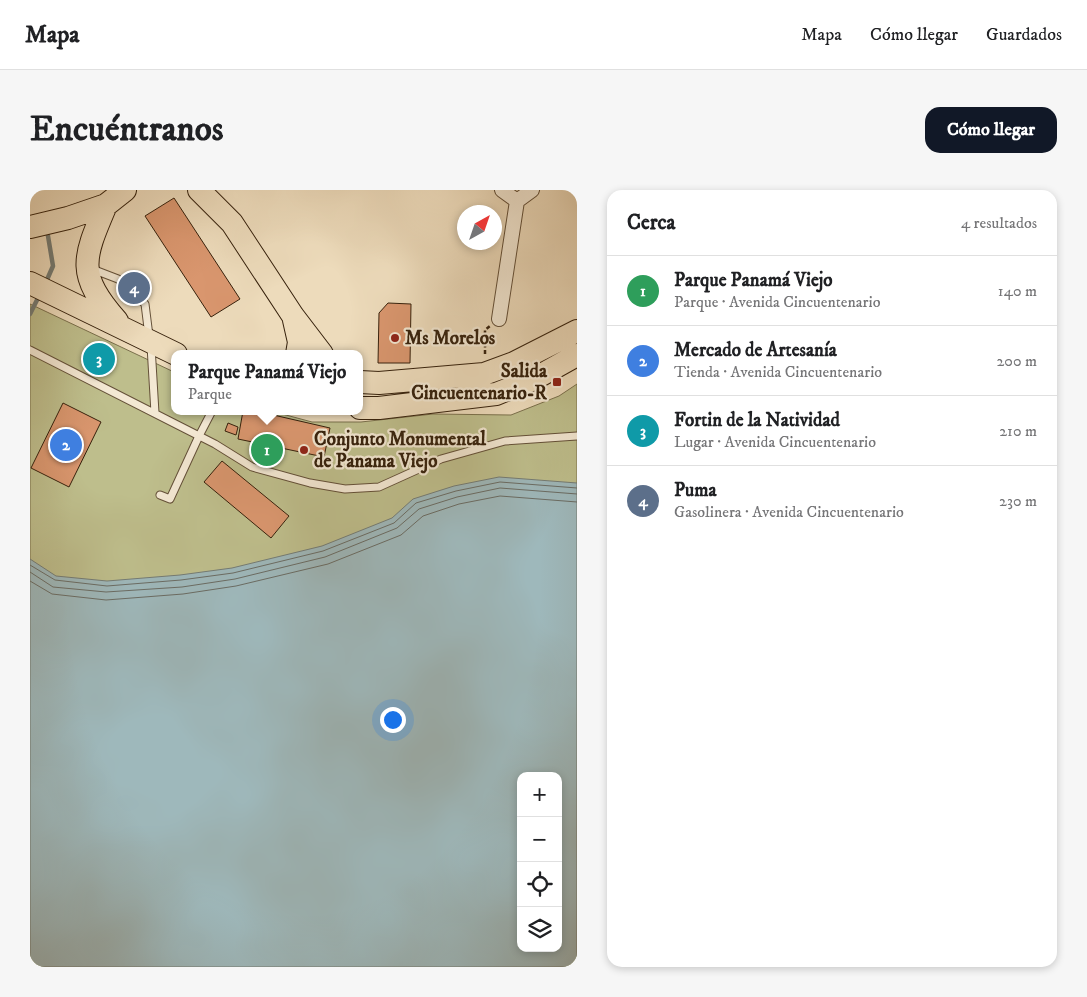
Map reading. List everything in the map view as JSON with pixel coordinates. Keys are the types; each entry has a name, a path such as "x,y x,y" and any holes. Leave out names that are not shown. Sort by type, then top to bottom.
{"main road":[{"path":"33,226 68,218 106,205 126,190"},
{"path":"199,190 232,222 293,316 319,350"},
{"path":"106,205 92,238 87,257 88,279 98,299 126,330"},
{"path":"31,283 171,352"},
{"path":"293,316 299,342 298,350"},
{"path":"363,382 379,383 484,374 514,363 577,331"},
{"path":"363,408 379,408 496,394 534,380 577,355"}],"street":[{"path":"502,190 517,201"},
{"path":"499,319 517,201 532,190"}],"lane":[{"path":"87,268 118,279 145,304 150,342 155,413"},
{"path":"30,350 211,442 252,467 310,483 345,489 379,487 441,459 505,441 577,436"},
{"path":"160,495 170,499 198,436 210,415"}],"path":[{"path":"484,374 485,330 499,319"}],"green space":[{"path":"30,304 171,371 171,415 286,415 312,422 361,422 433,414 511,415 559,396 577,384 577,967 30,967"}],"water":[{"path":"499,477 577,483 577,967 30,967 30,559 56,576 107,581 180,575 232,568 322,546 392,518 413,499 454,486"}],"building":[{"path":"174,198 240,299 211,317 145,216"},
{"name":"Ms Morelos","path":"388,303 411,304 410,363 378,363 379,313"},
{"path":"63,403 101,422 69,487 31,468"},
{"path":"242,415 273,415 330,428 324,457 238,439"},
{"path":"228,423 238,427 236,435 225,431"},
{"path":"222,461 289,516 271,538 204,482"}],"waterway":[{"path":"46,282 53,266 47,230"},
{"path":"30,314 40,294"}],"place":[{"name":"Puma","path":"134,288"},
{"name":"Ms Morelos","path":"395,338"},
{"name":"Fortin de la Natividad","path":"99,359"},
{"name":"Salida Cincuentenario-R","path":"557,382"},
{"name":"Mercado de Artesanía","path":"66,445"},
{"name":"Parque Panamá Viejo","path":"267,450"},
{"name":"Conjunto Monumental de Panama Viejo","path":"304,450"}]}
